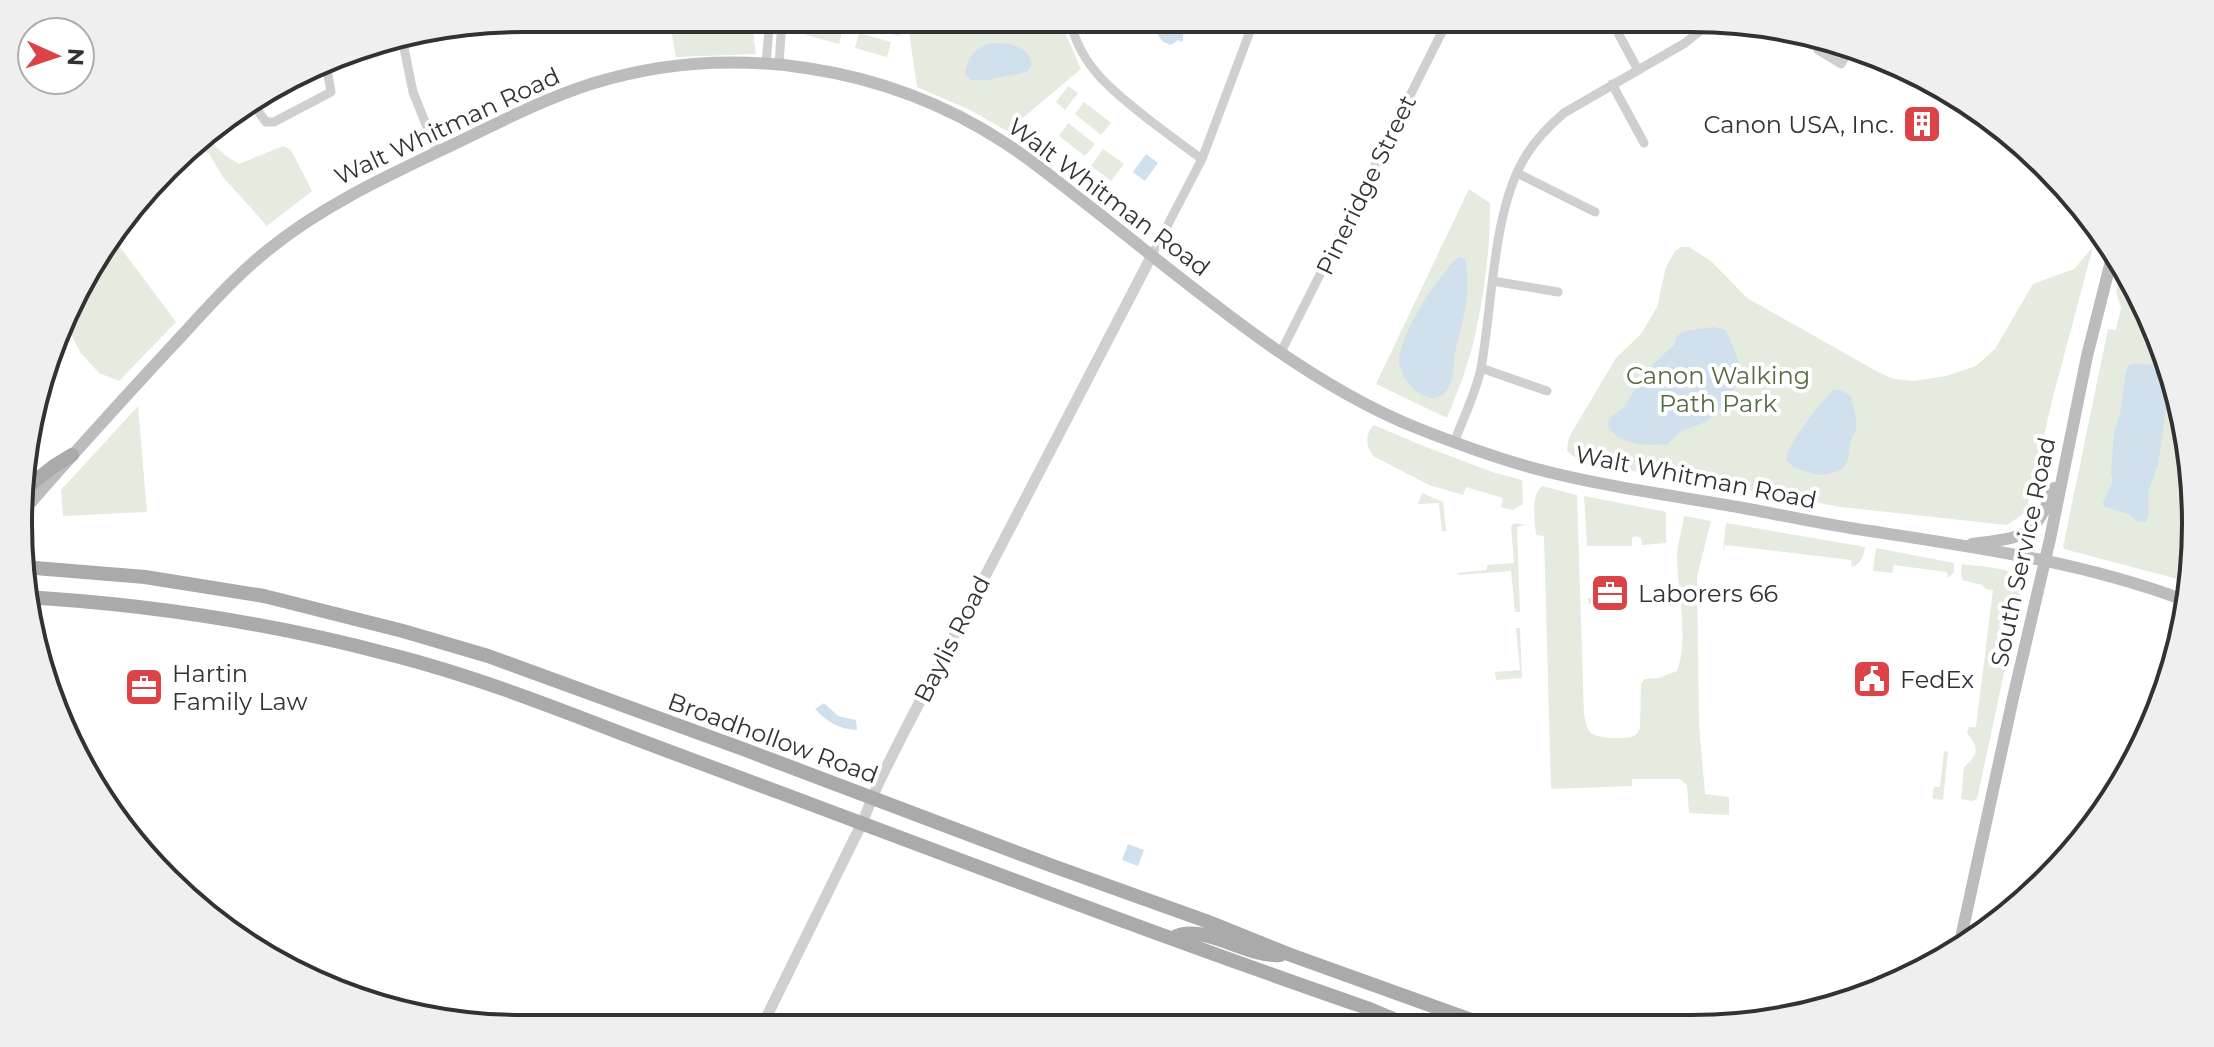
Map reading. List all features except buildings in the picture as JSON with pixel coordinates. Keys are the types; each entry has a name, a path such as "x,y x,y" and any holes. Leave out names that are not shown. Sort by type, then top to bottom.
{"main road":[{"name":"Walt Whitman Road","path":"33,500 249,265 337,202 555,97 619,76 682,66 773,64 831,72 881,84 950,111 1016,150 1281,352 1345,393 1406,424 1454,443 1536,468 1629,489 2045,562 2137,584 2176,597"},
{"name":"South Service Road","path":"1962,933 2045,562 2087,356 2109,267"},
{"path":"34,482 72,455"},
{"path":"1961,546 2019,536 2037,523 2066,459"},
{"name":"Broadhollow Road","path":"34,568 145,577 307,605 488,656 1206,921 1442,1015"},
{"name":"Broadhollow Road","path":"38,598 94,602 302,634 389,654 471,679 1384,1015"},
{"path":"1173,938 1193,932 1268,956 1288,954"}],"street":[{"path":"771,32 773,64"},
{"path":"773,64 779,32"},
{"path":"1075,32 1081,49 1099,78 1126,103 1202,159"},
{"path":"1152,255 1202,159 1250,32"},
{"name":"Pineridge Street","path":"1281,352 1442,32"},
{"path":"1618,32 1638,70"},
{"path":"1454,443 1481,368 1508,195 1527,154 1547,128 1572,107 1685,43 1698,32"},
{"path":"404,47 413,92 437,152"},
{"path":"1818,49 1841,64 1845,57"},
{"path":"257,110 266,122 274,122 331,92 328,73"},
{"path":"1612,84 1644,143"},
{"path":"1517,173 1595,212"},
{"name":"Baylis Road","path":"767,1015 901,738 1152,255"},
{"path":"1493,281 1558,292"},
{"path":"1481,368 1547,391"}],"green space":[{"path":"672,32 753,32 756,54 676,57"},
{"path":"807,32 842,32 839,44 806,35"},
{"path":"909,32 1065,32 1081,69 1007,131 970,110 917,87"},
{"path":"859,33 891,42 887,57 855,48"},
{"path":"1068,86 1078,93 1065,110 1056,102"},
{"path":"1084,102 1111,123 1101,135 1075,114"},
{"path":"1068,123 1095,144 1085,156 1059,136"},
{"path":"213,143 239,164 283,146 291,150 312,191 267,226 223,177 208,152 202,151"},
{"path":"1103,149 1124,164 1111,181 1091,166"},
{"path":"1469,189 1490,203 1487,265 1471,352 1447,418 1376,384"},
{"path":"119,245 176,322 119,381 99,373 80,352 70,332"},
{"name":"Canon Walking Path Park","path":"1681,247 1689,247 1711,261 1747,298 1878,372 1894,379 1914,381 1946,376 1976,366 1995,349 2033,284 2074,269 2093,247 2026,512 2007,525 1841,507 1582,463 1567,451 1572,432 1616,358 1641,334 1657,307 1666,267"},
{"path":"2118,282 2145,335 2173,428 2181,491 2179,579 2063,547 2108,329 2116,330 2121,308 2116,291"},
{"path":"138,406 147,512 63,516 61,490"},
{"path":"1374,425 1495,473 1522,480 1523,504 1513,510 1501,507 1503,498 1466,487 1463,495 1429,485 1375,457 1367,441"},
{"path":"1542,486 1577,495 1584,715 1589,731 1595,735 1622,738 1636,735 1640,728 1641,684 1645,679 1659,678 1677,671 1683,630 1677,554 1684,516 1711,521 1697,577 1699,725 1705,794 1729,797 1729,815 1689,813 1687,785 1680,779 1632,779 1632,786 1551,789 1544,536 1536,535 1534,515 1536,496"},
{"path":"1422,493 1443,502 1446,531 1442,531 1439,503 1418,504"},
{"path":"1584,496 1666,512 1666,543 1642,545 1641,538 1636,536 1632,538 1632,546 1587,546"},
{"path":"1514,523 1525,525 1517,527 1520,612 1515,612 1511,571 1458,575 1487,570 1487,565 1514,563 1511,527"},
{"path":"1726,523 1865,547 1865,550 1860,562 1852,567 1851,560 1725,545 1723,552"},
{"path":"1876,548 1954,563 1954,572 1948,578 1947,572 1894,565 1892,573 1873,571"},
{"path":"1962,564 2006,571 2023,584 1977,799 1972,801 1961,799 1964,767 1976,751 1967,733 1969,727 1976,727 1993,590 1963,580"},
{"path":"1625,597 1625,604 1588,603 1588,598"},
{"path":"1516,628 1520,628 1522,678 1496,680 1495,672 1520,670"},
{"path":"1944,751 1948,752 1943,800 1934,799 1934,787 1940,787"}],"water":[{"path":"1156,32 1183,32 1181,42 1178,40 1171,45 1163,42"},
{"path":"990,43 1010,44 1026,52 1032,64 1027,72 971,80 965,73 970,57"},
{"path":"1146,154 1158,163 1145,181 1133,172"},
{"path":"1459,257 1465,259 1467,269 1464,313 1449,387 1439,397 1432,398 1416,391 1404,377 1399,362 1400,351 1422,306"},
{"path":"1713,327 1726,330 1739,368 1731,395 1719,410 1705,422 1682,431 1668,444 1633,443 1611,431 1607,423 1611,417 1623,408 1650,367 1674,345 1677,336 1685,331"},
{"path":"2129,365 2156,365 2167,404 2158,465 2148,492 2146,522 2136,521 2130,515 2104,506 2103,502 2113,481 2114,432"},
{"path":"1834,390 1851,396 1856,418 1849,457 1842,470 1824,475 1795,468 1786,460 1793,443"},
{"path":"824,703 838,716 856,720 857,730 824,718 815,709"},
{"path":"1128,844 1144,850 1138,866 1122,860"}],"place":[{"name":"Canon USA, Inc.","path":"1922,124"},
{"name":"Laborers 66","path":"1610,593"},
{"name":"FedEx","path":"1872,679"},
{"name":"Hartin Family Law","path":"144,687"}]}
